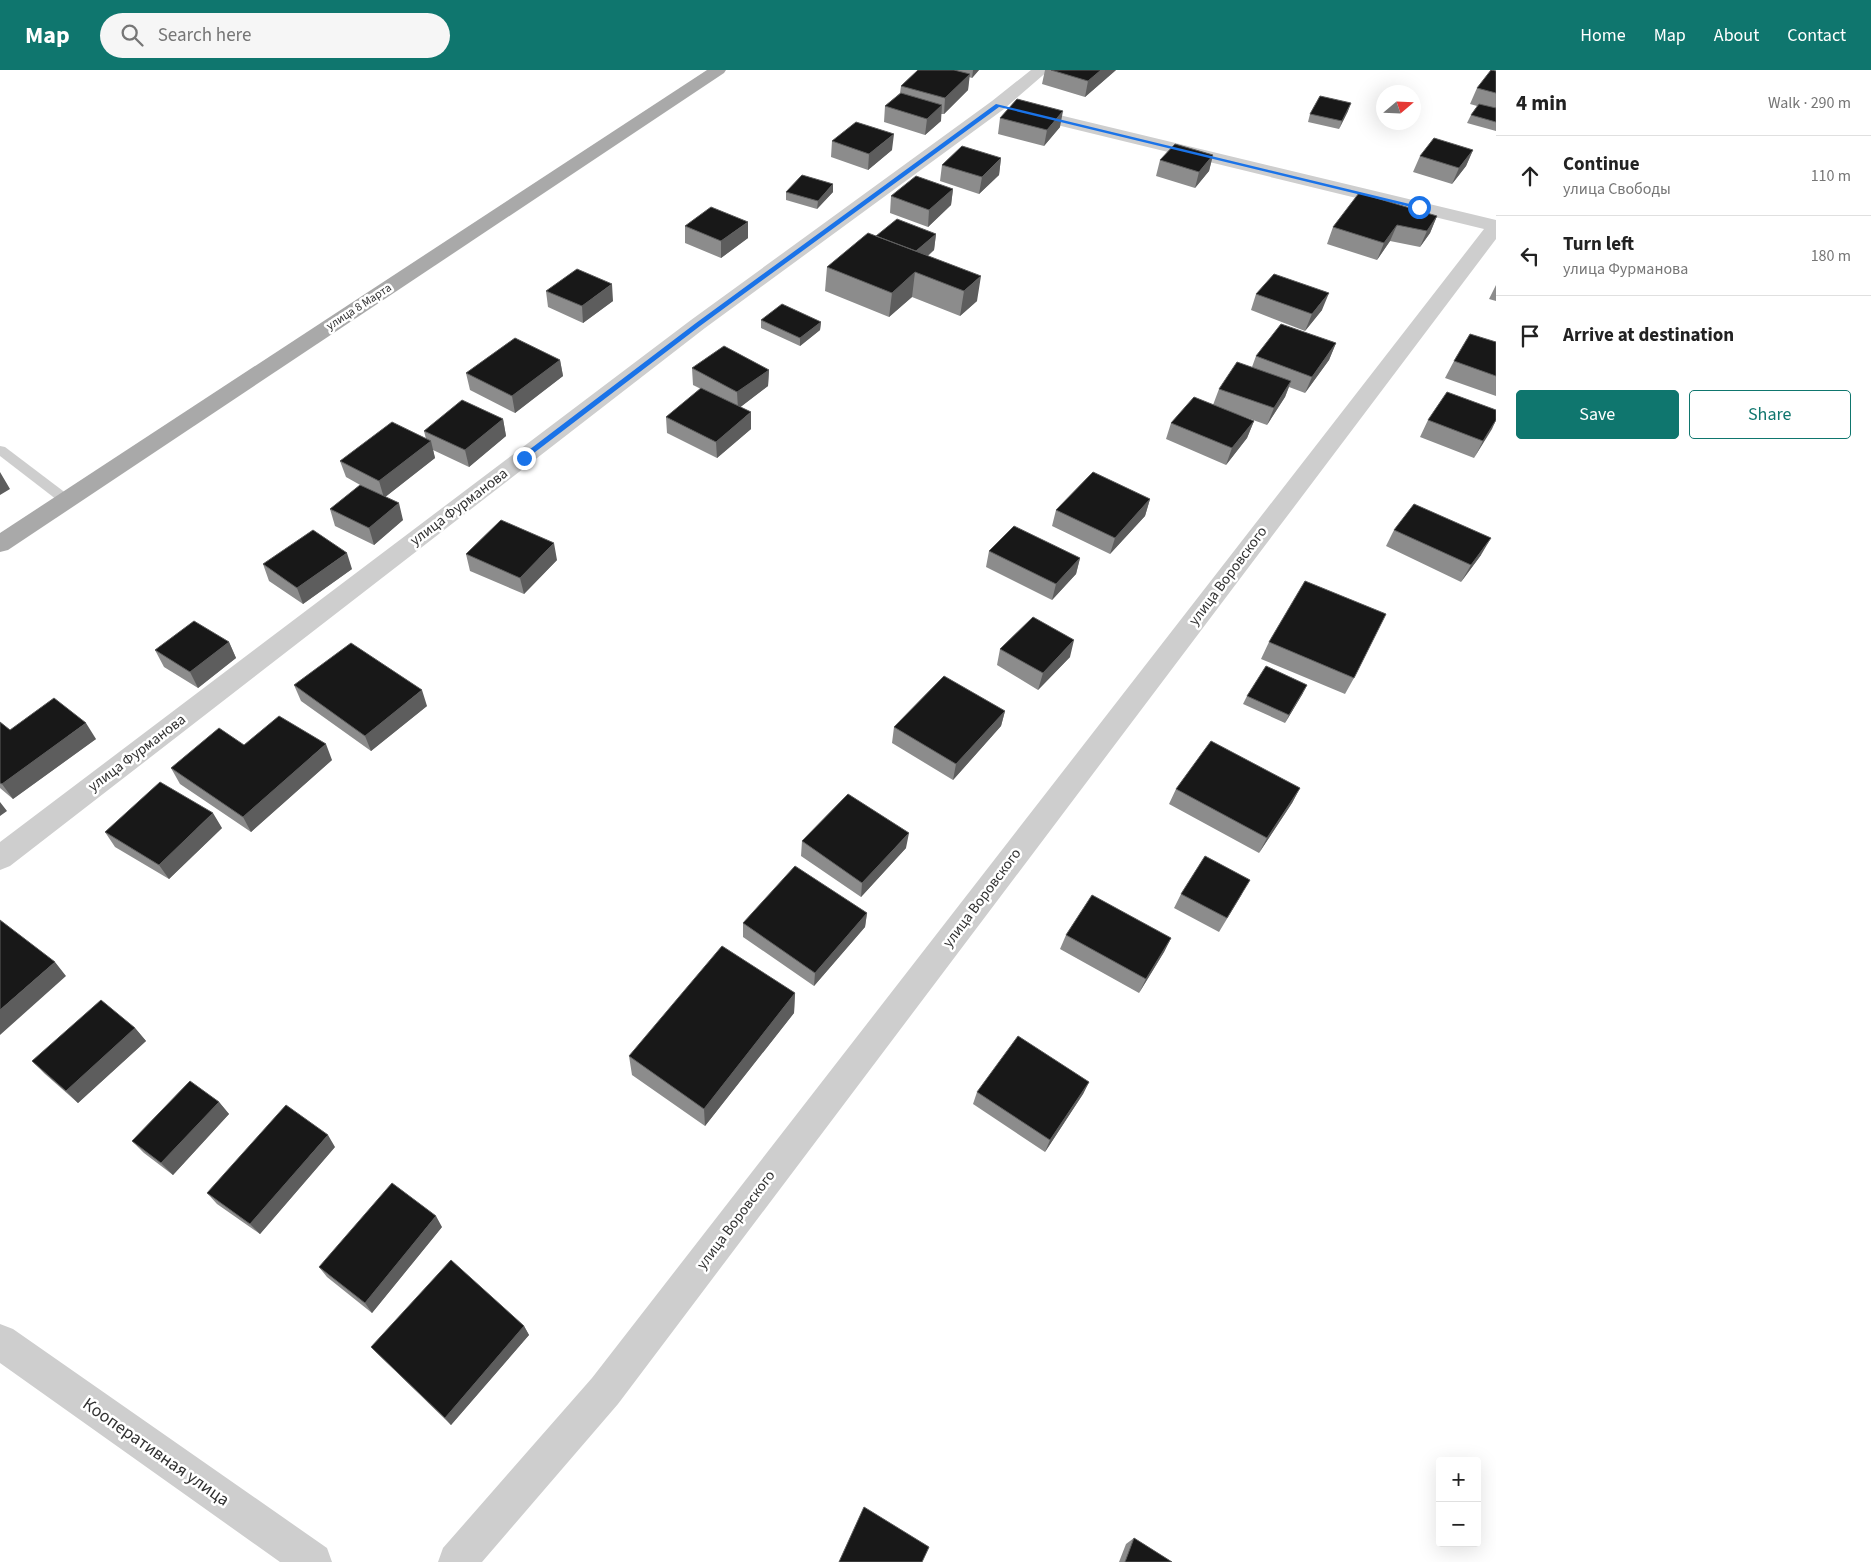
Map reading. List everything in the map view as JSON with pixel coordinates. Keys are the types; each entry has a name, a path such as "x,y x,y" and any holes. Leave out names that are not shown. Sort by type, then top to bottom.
{"main road":[{"name":"улица 8 Марта","path":"0,544 718,70"}],"street":[{"name":"улица Фурманова","path":"0,858 698,324 998,105 1041,70"},
{"path":"998,105 1496,226"},
{"name":"улица Воровского","path":"457,1562 605,1391 1496,226"},
{"name":"Кооперативная улица","path":"0,1342 313,1562"}],"lane":[{"path":"0,450 66,500"}],"building":[{"path":"918,70 954,70 970,74 945,98 901,86"},
{"path":"1051,70 1101,70 1088,81"},
{"path":"1491,70 1496,71 1496,93 1477,88"},
{"path":"901,93 942,105 927,119 885,106"},
{"path":"1320,96 1351,103 1342,121 1310,114"},
{"path":"1017,99 1063,111 1047,130 1000,118"},
{"path":"1479,104 1496,108 1496,122 1471,115"},
{"path":"856,122 894,134 869,154 832,141"},
{"path":"1434,138 1473,150 1459,168 1420,156"},
{"path":"1175,144 1213,155 1199,172 1160,160"},
{"path":"962,146 1001,158 982,177 942,165"},
{"path":"802,175 833,184 818,201 786,192"},
{"path":"916,176 953,189 929,210 891,196"},
{"path":"1359,193 1437,216 1427,231 1397,225 1384,243 1333,227"},
{"path":"711,207 748,222 721,241 685,226"},
{"path":"897,219 936,234 916,251 876,236"},
{"path":"868,233 981,276 964,291 915,272 892,293 827,267"},
{"path":"577,269 612,284 582,306 546,291"},
{"path":"1274,274 1329,293 1312,314 1256,294"},
{"path":"782,304 821,322 800,338 761,320"},
{"path":"1281,324 1336,343 1312,377 1256,356"},
{"path":"1470,334 1496,342 1496,376 1454,361"},
{"path":"515,338 560,360 512,396 466,373"},
{"path":"724,346 769,370 737,392 692,368"},
{"path":"1237,362 1291,381 1274,408 1219,389"},
{"path":"701,388 751,412 716,442 666,417"},
{"path":"1447,392 1496,410 1496,420 1483,441 1428,420"},
{"path":"1194,397 1254,421 1232,448 1171,423"},
{"path":"462,400 503,419 465,450 424,431"},
{"path":"392,422 431,441 379,481 340,461"},
{"path":"1093,472 1150,499 1115,538 1056,510"},
{"path":"360,485 399,503 369,528 330,509"},
{"path":"1414,504 1491,538 1471,565 1394,530"},
{"path":"501,520 554,543 520,578 466,554"},
{"path":"1014,526 1080,558 1056,584 989,551"},
{"path":"313,530 347,553 297,588 263,564"},
{"path":"1305,581 1386,614 1354,678 1269,642"},
{"path":"1033,617 1074,640 1043,673 1000,649"},
{"path":"194,621 229,642 190,672 155,650"},
{"path":"351,643 422,690 365,736 294,685"},
{"path":"1266,666 1307,685 1289,715 1247,696"},
{"path":"944,676 1005,711 956,764 894,727"},
{"path":"54,698 86,723 2,784 0,783 0,722 10,730"},
{"path":"279,716 326,744 243,817 171,768 219,728 244,745"},
{"path":"1211,741 1300,788 1267,838 1176,789"},
{"path":"160,782 213,813 159,865 105,832"},
{"path":"848,794 909,833 862,883 802,841"},
{"path":"1205,856 1250,880 1227,918 1181,894"},
{"path":"795,866 867,913 815,973 743,923"},
{"path":"1092,895 1171,938 1146,979 1066,935"},
{"path":"0,920 55,962 0,1010"},
{"path":"722,946 795,993 704,1109 629,1056"},
{"path":"101,1000 135,1028 66,1091 32,1061"},
{"path":"1018,1036 1089,1082 1050,1140 977,1092"},
{"path":"190,1081 219,1102 161,1163 132,1141"},
{"path":"286,1105 328,1135 250,1224 207,1193"},
{"path":"392,1183 436,1216 365,1303 319,1267"},
{"path":"451,1260 524,1326 445,1418 371,1347"},
{"path":"864,1507 929,1547 922,1562 839,1562"},
{"path":"1134,1538 1172,1562 1125,1562"}],"route":[{"path":"524,458 698,324 998,105 1419,207"}]}
